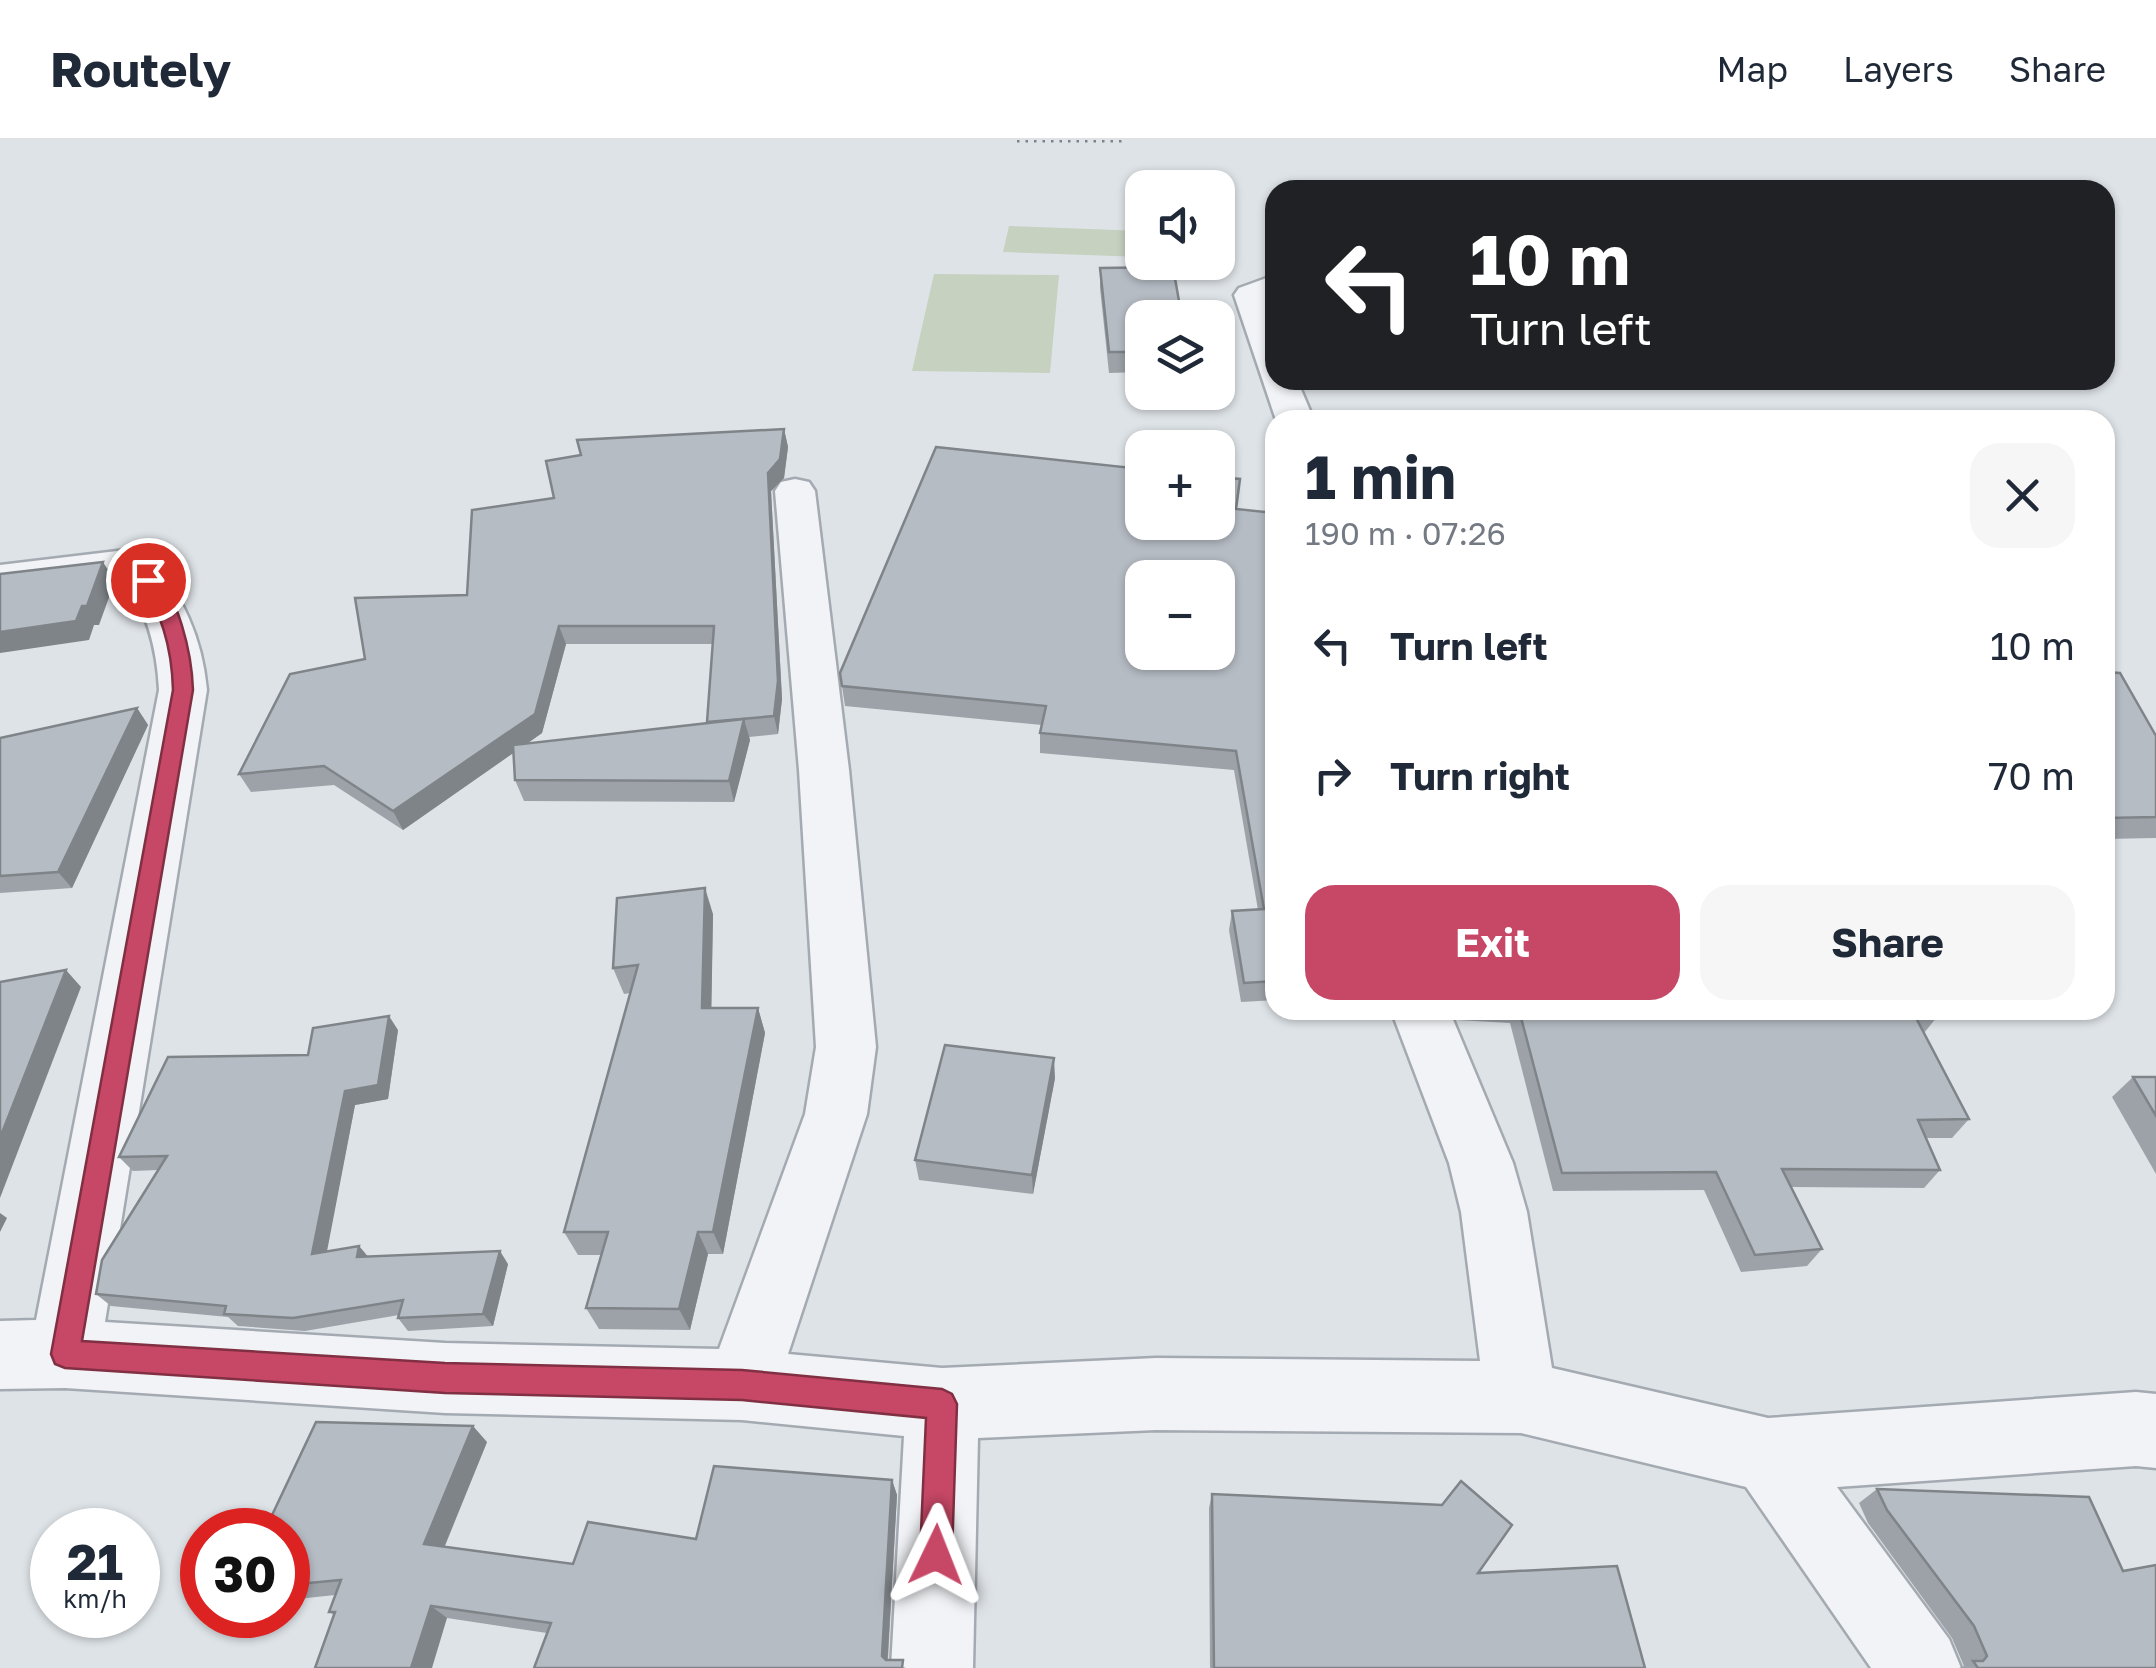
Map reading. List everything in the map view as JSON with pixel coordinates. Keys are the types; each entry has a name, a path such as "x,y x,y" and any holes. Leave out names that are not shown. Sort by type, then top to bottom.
{"street":[{"path":"1265,290 1251,296 1265,337"},
{"path":"742,1385 836,1114 846,1047 824,770 794,491"},
{"path":"0,578 134,562 162,598 182,660 183,690 33,1355 445,1378 742,1385 942,1404 1156,1394 1521,1397 1768,1454 2136,1429 2156,1431"},
{"path":"1424,1020 1481,1162 1494,1212 1521,1397"},
{"path":"932,1668 942,1404"},
{"path":"1768,1454 1920,1668"}],"green space":[{"path":"1009,226 1125,230 1125,256 1003,252"},
{"path":"934,274 1059,275 1050,373 912,371"}],"building":[{"path":"1100,268 1125,268 1125,280 1175,280 1179,300 1125,300 1125,352 1109,352"},
{"path":"784,429 780,459 768,473 778,681 774,716 707,722 714,626 559,626 535,714 393,811 324,766 239,774 290,674 365,659 355,598 467,595 472,510 554,498 546,461 581,455 577,440"},
{"path":"936,447 1125,467 1125,540 1235,540 1235,479 1240,479 1236,509 1265,512 1265,982 1244,983 1232,911 1264,909 1236,751 1040,733 1046,706 842,686 840,673"},
{"path":"103,562 87,606 82,606 76,621 0,632 0,574"},
{"path":"2115,673 2120,673 2156,736 2156,817 2115,818"},
{"path":"137,708 58,872 0,876 0,738"},
{"path":"744,719 729,781 515,780 513,745"},
{"path":"705,888 702,1008 758,1008 713,1232 698,1232 679,1309 586,1308 608,1232 564,1232 638,965 613,968 617,898"},
{"path":"66,970 0,1138 0,982"},
{"path":"389,1016 378,1085 345,1091 312,1254 359,1246 357,1257 500,1251 483,1314 398,1318 403,1300 293,1318 224,1314 226,1306 96,1294 102,1260 167,1156 119,1157 168,1057 308,1055 313,1028"},
{"path":"1522,1020 1917,1020 1969,1119 1918,1120 1940,1170 1782,1169 1822,1249 1755,1255 1716,1172 1562,1173"},
{"path":"945,1045 1054,1058 1032,1175 915,1160"},
{"path":"2133,1077 2156,1077 2156,1116"},
{"path":"316,1422 473,1426 424,1544 573,1564 588,1522 696,1539 714,1466 892,1480 882,1656 886,1660 903,1660 902,1668 534,1668 551,1623 431,1606 411,1668 315,1668 335,1612 329,1612 341,1580 310,1583 310,1508 275,1508"},
{"path":"1461,1481 1512,1525 1478,1573 1617,1566 1645,1668 1214,1668 1212,1494 1442,1505"},
{"path":"1877,1489 2089,1497 2123,1571 2156,1565 2156,1668 1978,1668 1973,1661 1983,1661 1987,1656 1974,1626 1887,1510"}],"railway":[{"path":"1017,140 1123,140"}],"route":[{"path":"148,580 162,598 182,660 183,690 65,1354 445,1378 742,1385 942,1404 936,1555"}]}
